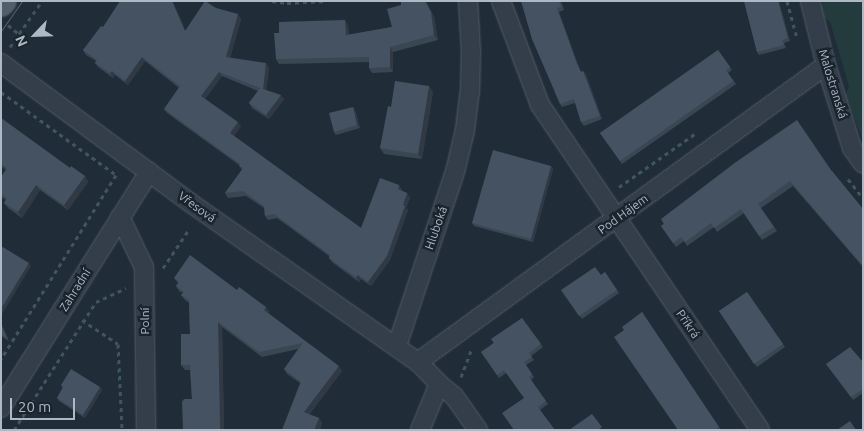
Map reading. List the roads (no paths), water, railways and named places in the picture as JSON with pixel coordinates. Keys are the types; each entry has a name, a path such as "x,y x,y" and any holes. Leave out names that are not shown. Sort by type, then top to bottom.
{"street":[{"name":"Hluboká","path":"397,346 454,172 465,130 470,92 471,52 468,1"},
{"path":"501,1 540,105 616,219"},
{"name":"Malostranská","path":"810,1 826,65 852,148 863,164"},
{"name":"Vřesová","path":"4,58 192,204 397,346"},
{"name":"Pod Hájem","path":"418,362 826,65"},
{"name":"Zahradní","path":"1,408 149,172"},
{"name":"Polní","path":"120,217 144,268 146,430"},
{"name":"Příkrá","path":"616,219 760,430"},
{"path":"397,346 418,362 439,384 454,396 478,430"},
{"path":"420,430 439,384"}],"tram line":[{"path":"1,31 22,1"}]}
